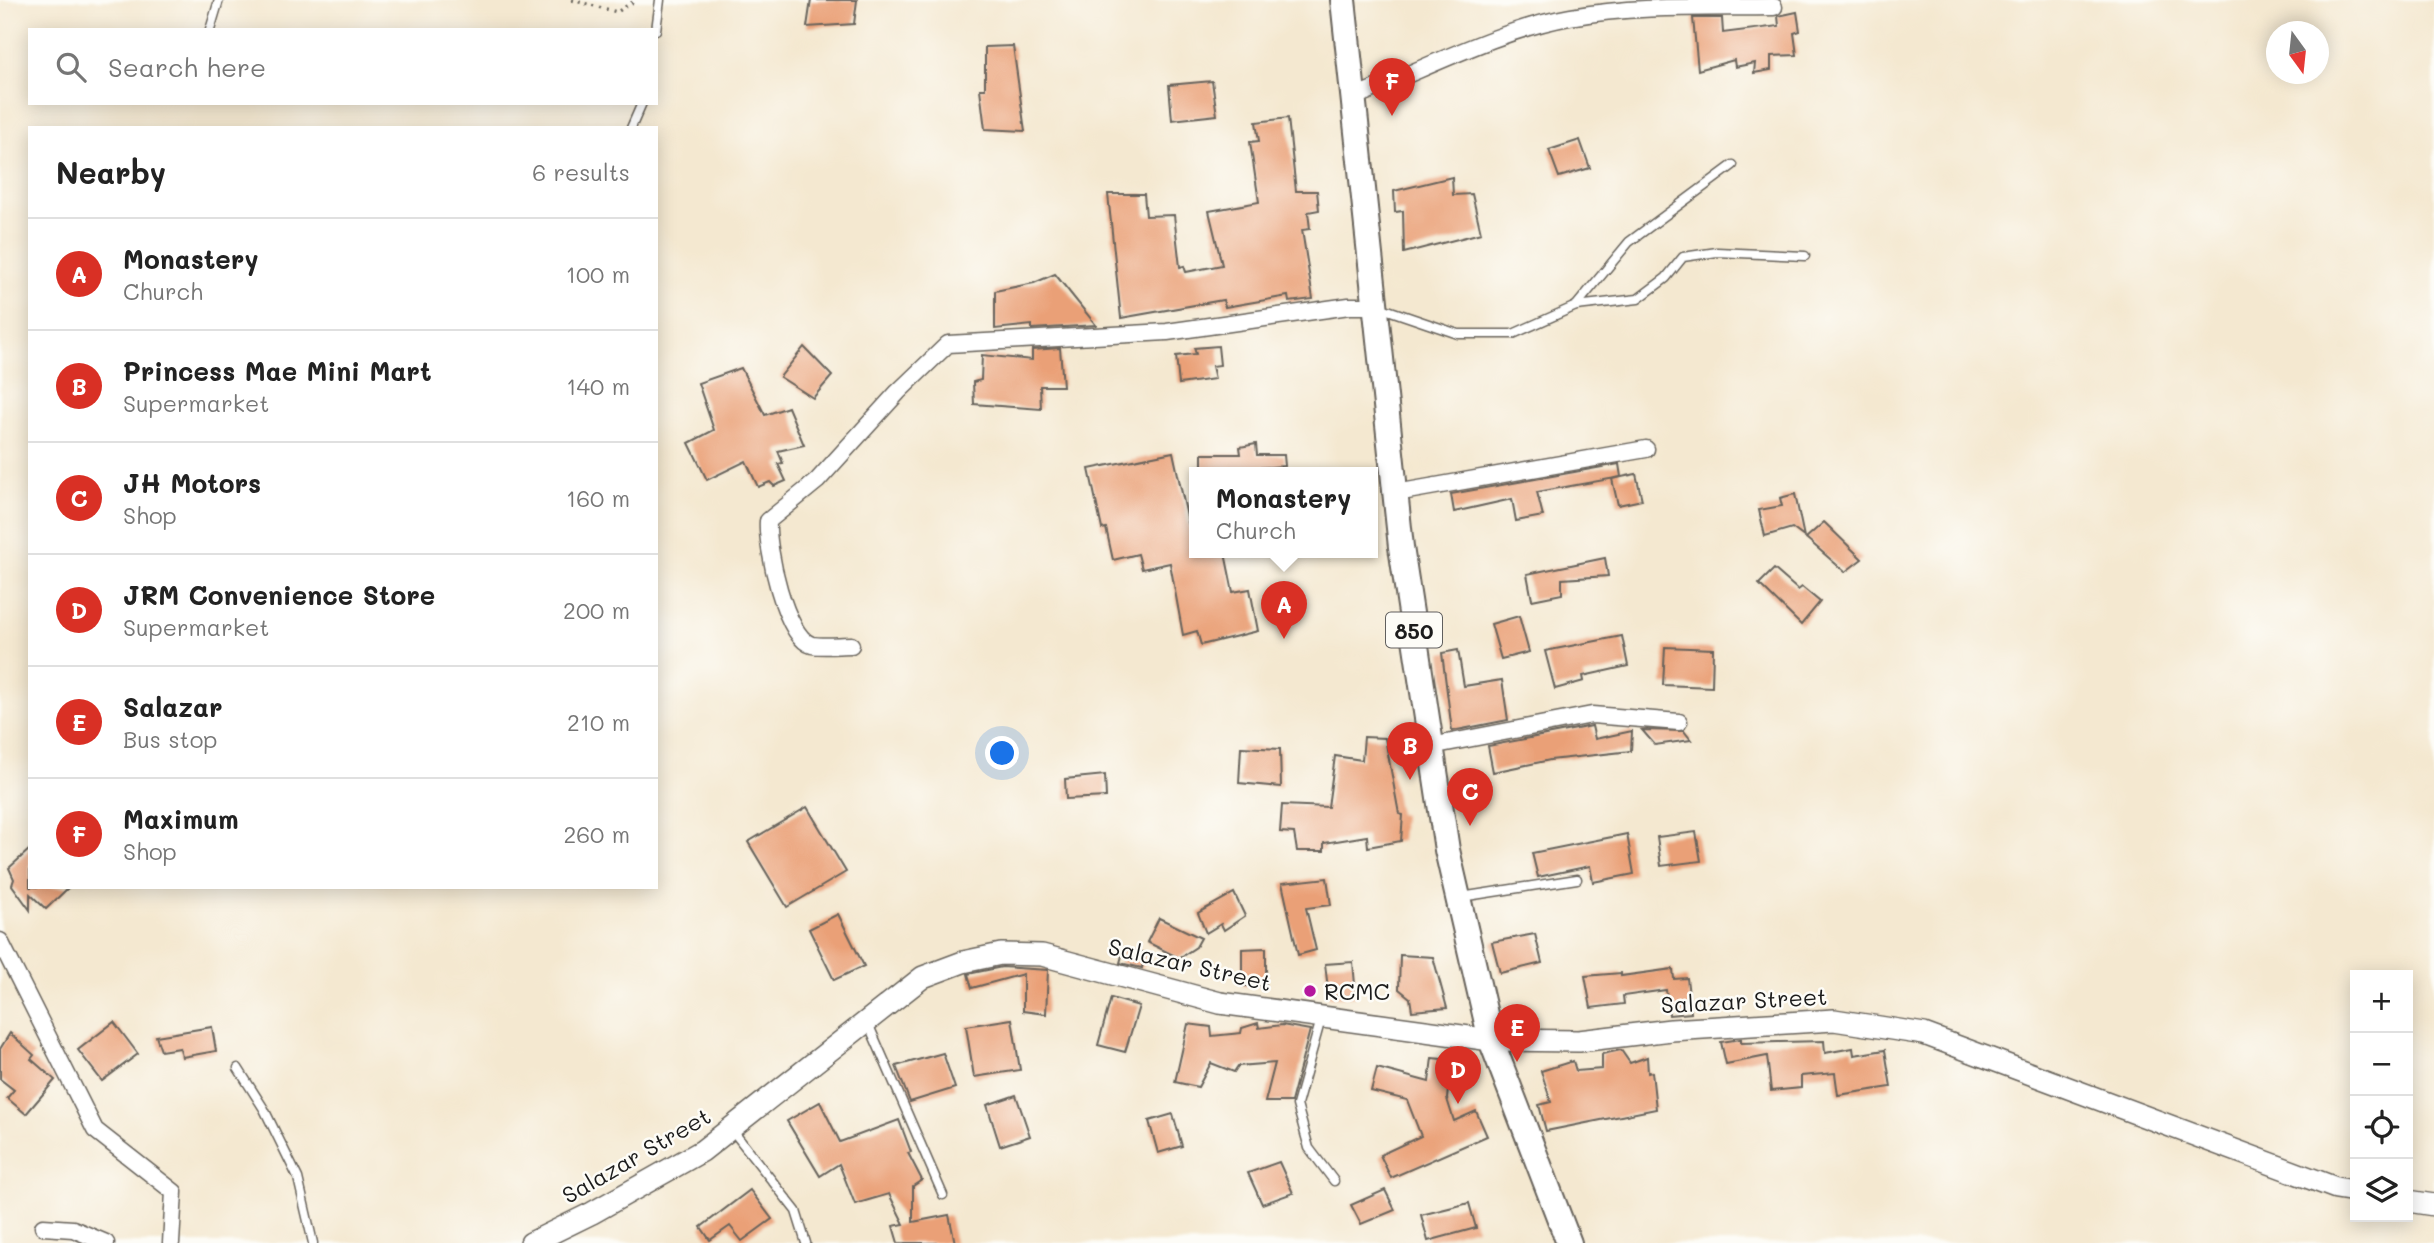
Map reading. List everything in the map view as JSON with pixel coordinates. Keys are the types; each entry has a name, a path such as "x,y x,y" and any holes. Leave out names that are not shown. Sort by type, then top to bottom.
{"main road":[{"name":"850","path":"1343,0 1396,493 1447,850 1491,1040 1569,1243"}],"street":[{"path":"1354,97 1514,33 1568,17 1630,9 1774,7"},
{"path":"851,645 811,645 797,635 777,582 766,539 768,521 817,481 898,392 948,344 1167,332 1349,306 1376,306"},
{"path":"1396,493 1646,449"},
{"path":"1431,746 1592,715 1679,722"},
{"path":"0,941 95,1130 174,1192 172,1243"},
{"name":"Salazar Street","path":"531,1243 592,1213 702,1151 923,978 963,962 1001,954 1042,955 1220,1003 1491,1040 1579,1041 1671,1030 1834,1020 1924,1034 2336,1188 2350,1190"},
{"path":"2413,1202 2434,1205"},
{"path":"43,1227 73,1229 106,1243"}],"lane":[{"path":"211,28 219,0"},
{"path":"656,28 660,0"},
{"path":"632,126 641,105"},
{"path":"1576,306 1629,242 1733,165"},
{"path":"1376,306 1458,334 1513,334 1576,306 1638,299 1666,278 1683,257 1717,252 1805,256"},
{"path":"1458,897 1577,879"},
{"path":"1322,1018 1297,1105 1309,1148 1334,1181"},
{"path":"866,1020 943,1195"},
{"path":"238,1068 264,1109 298,1178 313,1243"},
{"path":"731,1129 796,1211 806,1243"}],"path":[{"path":"572,0 617,12 636,0"}],"building":[{"path":"811,0 857,0 854,24 807,27"},
{"path":"1797,12 1800,31 1794,33 1797,55 1771,56 1771,70 1754,73 1755,63 1735,67 1734,60 1698,70 1693,18 1722,18 1723,33 1779,26 1778,16"},
{"path":"1013,46 1025,131 985,129 980,89 985,89 985,47"},
{"path":"1212,81 1217,115 1172,120 1169,85"},
{"path":"1288,118 1296,191 1317,191 1319,210 1308,212 1310,229 1302,230 1313,299 1289,302 1288,296 1225,307 1223,300 1121,318 1108,194 1144,194 1146,216 1174,215 1180,267 1184,266 1186,272 1222,265 1209,211 1259,202 1250,142 1259,141 1256,122"},
{"path":"1580,140 1590,168 1559,177 1549,150"},
{"path":"1452,177 1453,195 1472,194 1481,233 1404,253 1403,211 1395,212 1394,191"},
{"path":"1055,274 1096,325 1032,329 1032,325 995,329 995,291 1034,283"},
{"path":"1218,346 1220,365 1212,366 1215,379 1179,384 1176,356 1196,354 1194,348"},
{"path":"804,347 832,376 813,398 780,377"},
{"path":"1060,348 1063,386 1040,386 1041,409 974,404 973,382 981,380 982,355 1032,360 1032,350"},
{"path":"741,368 765,415 788,407 804,445 778,451 783,463 778,464 786,481 774,486 770,482 758,487 746,461 707,480 689,443 714,430 698,383"},
{"path":"1256,444 1257,455 1284,455 1285,466 1202,467 1202,454 1241,454 1240,447"},
{"path":"1173,452 1189,525 1189,558 1226,558 1233,592 1250,589 1258,631 1201,645 1197,631 1183,635 1170,563 1142,569 1138,554 1113,560 1106,528 1102,529 1089,469"},
{"path":"1619,464 1621,477 1537,492 1543,516 1516,521 1512,499 1454,512 1451,494"},
{"path":"1636,474 1642,500 1618,505 1612,479"},
{"path":"1795,494 1804,537 1792,528 1765,536 1759,510 1782,506 1780,498"},
{"path":"1824,522 1862,559 1845,572 1806,538"},
{"path":"1605,558 1608,576 1562,579 1562,594 1532,600 1527,574"},
{"path":"1774,569 1798,590 1802,587 1820,602 1801,625 1759,584"},
{"path":"1519,616 1529,652 1501,659 1491,624"},
{"path":"1622,636 1628,666 1583,676 1584,681 1555,689 1545,651"},
{"path":"1665,647 1713,649 1712,687 1663,685"},
{"path":"1458,650 1464,686 1502,680 1508,720 1452,731 1442,653"},
{"path":"1592,726 1595,739 1632,731 1631,751 1550,760 1493,772 1488,746"},
{"path":"1642,730 1684,731 1691,740 1655,745"},
{"path":"1364,737 1385,738 1399,814 1403,815 1401,841 1368,847 1367,836 1324,843 1324,851 1297,851 1294,833 1280,832 1282,805 1328,807 1335,756 1362,760"},
{"path":"1241,747 1280,749 1281,787 1239,783"},
{"path":"1105,775 1106,797 1066,799 1065,779"},
{"path":"807,807 846,872 787,907 748,842"},
{"path":"1696,832 1701,861 1661,866 1657,837"},
{"path":"1627,834 1634,874 1593,882 1590,866 1538,877 1532,853"},
{"path":"28,851 28,889 67,889 46,909 30,894 30,910 12,885 14,879 9,868"},
{"path":"1327,878 1331,905 1306,908 1316,950 1298,955 1282,883"},
{"path":"1234,893 1245,916 1224,930 1221,924 1206,933 1198,913"},
{"path":"838,914 864,966 834,980 809,929"},
{"path":"1159,918 1201,938 1196,947 1179,958 1147,942"},
{"path":"1535,934 1542,963 1500,973 1492,942"},
{"path":"1124,948 1145,953 1142,968 1120,963"},
{"path":"1266,948 1266,986 1242,986 1242,949"},
{"path":"1400,955 1433,957 1447,1008 1412,1011 1410,998 1399,989"},
{"path":"1353,962 1356,996 1329,997 1325,964"},
{"path":"1002,967 1048,970 1046,1014 1023,1011 1023,974 972,988 968,974"},
{"path":"1673,969 1674,979 1687,978 1691,1013 1669,1015 1666,990 1623,996 1624,1004 1591,1008 1585,976 1621,973 1621,976"},
{"path":"1111,998 1139,1006 1125,1052 1098,1045"},
{"path":"1012,1019 1020,1070 974,1077 966,1026"},
{"path":"114,1022 138,1054 102,1081 78,1050"},
{"path":"1258,1023 1259,1028 1282,1025 1310,1030 1291,1102 1265,1102 1275,1063 1238,1066 1234,1072 1211,1063 1198,1087 1175,1082 1188,1024 1211,1027 1212,1036 1241,1033 1242,1028"},
{"path":"212,1027 216,1051 182,1057 180,1048 161,1051 156,1036"},
{"path":"10,1033 34,1055 31,1059 55,1080 26,1114 7,1098 14,1090 0,1079 0,1049"},
{"path":"1741,1039 1741,1043 1824,1041 1825,1053 1853,1048 1854,1055 1885,1050 1891,1087 1838,1095 1835,1073 1801,1076 1801,1088 1771,1091 1767,1056 1726,1064 1721,1042"},
{"path":"1621,1050 1630,1063 1647,1057 1648,1073 1652,1072 1656,1109 1546,1131 1539,1105 1551,1102 1541,1071 1573,1061 1576,1071 1602,1069 1602,1054"},
{"path":"943,1053 955,1088 910,1102 896,1066"},
{"path":"1432,1058 1451,1060 1447,1099 1454,1121 1476,1111 1487,1136 1391,1178 1380,1155 1421,1136 1407,1100 1371,1091 1377,1068 1429,1082"},
{"path":"1016,1095 1030,1136 1000,1146 987,1105"},
{"path":"820,1102 840,1142 899,1120 911,1152 908,1153 922,1180 913,1186 913,1222 949,1215 955,1243 898,1243 893,1226 904,1224 889,1194 855,1204 839,1164 820,1176 787,1121"},
{"path":"1173,1114 1182,1146 1158,1153 1149,1121"},
{"path":"1279,1162 1293,1193 1262,1204 1248,1173"},
{"path":"750,1190 772,1219 742,1241 730,1226 710,1240 701,1227"},
{"path":"1385,1190 1395,1210 1361,1224 1351,1205"},
{"path":"1469,1203 1476,1228 1428,1241 1421,1215"}],"place":[{"name":"Maximum","path":"1392,116"},
{"name":"Monastery","path":"1284,639"},
{"name":"Princess Mae Mini Mart","path":"1410,780"},
{"name":"JH Motors","path":"1470,826"},
{"name":"RCMC","path":"1310,991"},
{"name":"Salazar","path":"1517,1062"},
{"name":"JRM Convenience Store","path":"1458,1104"}]}
